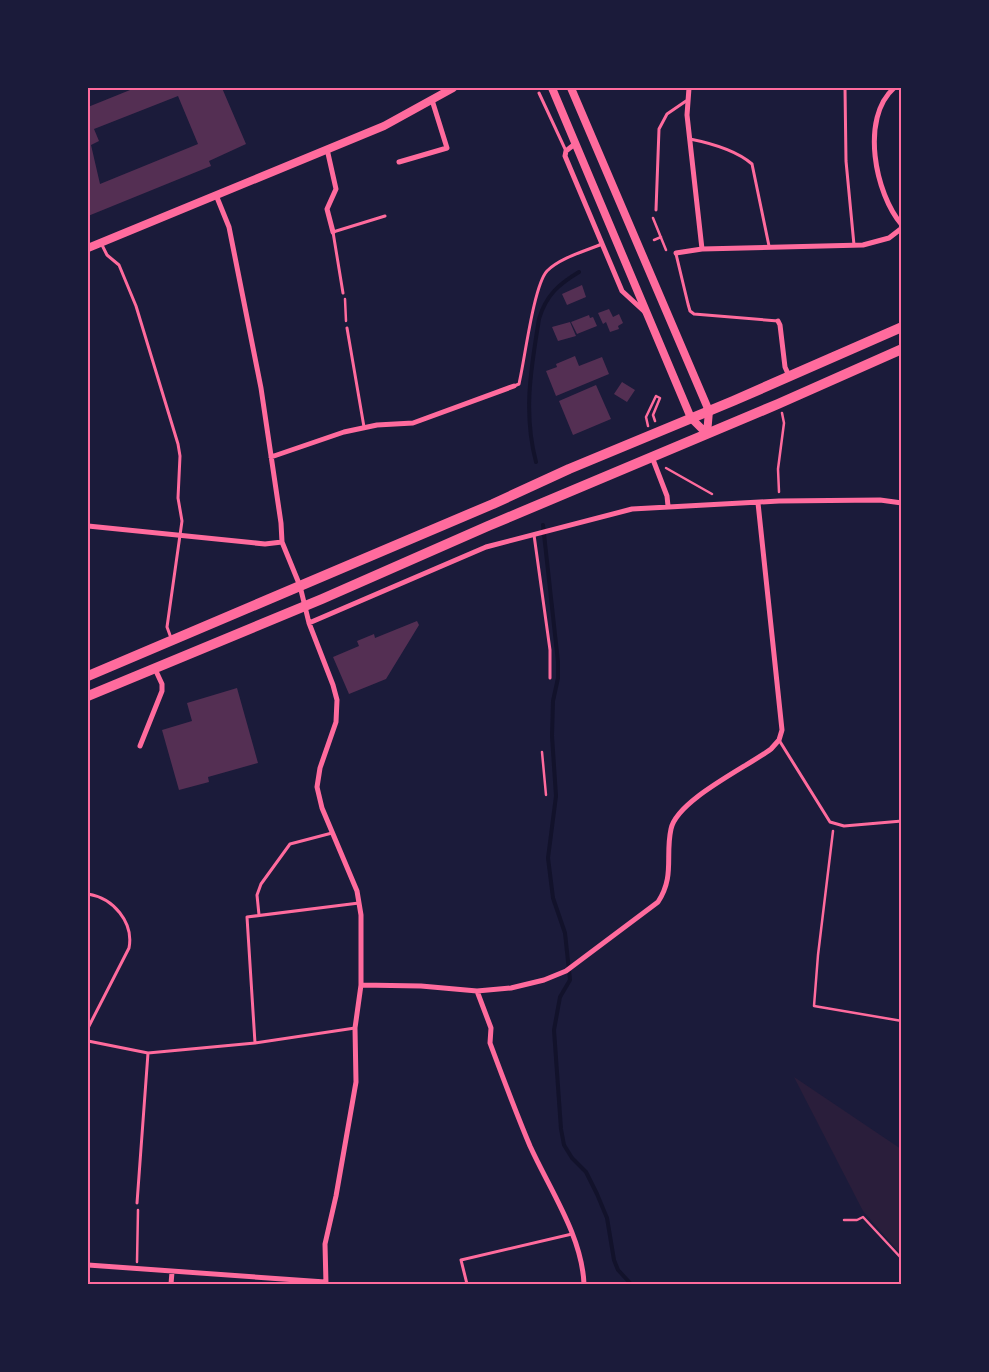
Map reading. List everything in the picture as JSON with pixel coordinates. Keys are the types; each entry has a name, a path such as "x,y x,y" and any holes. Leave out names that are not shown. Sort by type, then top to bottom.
{"highway":[{"path":"88,676 902,327"},
{"path":"88,696 306,606 778,404 902,348"}],"street":[{"path":"88,248 384,126 453,88"},
{"path":"552,88 651,317 692,418 707,434"},
{"path":"571,88 709,411 707,434"},
{"path":"689,88 686,101 689,139 702,249"},
{"path":"676,253 702,249 854,245 883,241 902,226 893,213 884,192 874,145 874,126 879,109 894,88"},
{"path":"399,162 447,148 432,100"},
{"path":"576,143 566,151 565,156 602,244 626,296 651,317"},
{"path":"328,149 336,189 327,209 333,232"},
{"path":"88,1265 326,1283 325,1244 336,1196 356,1082 355,1028 361,986 359,903 349,870 332,833 317,787 320,768 336,722 336,700 333,685 309,623 300,586 282,542 261,388 229,227 216,195"},
{"path":"778,321 785,367 789,376"},
{"path":"271,457 364,427 413,423 514,386"},
{"path":"652,457 667,496 668,506"},
{"path":"309,623 466,554 549,532 578,522 632,510 668,506 780,501 880,500 902,503"},
{"path":"361,986 421,986 477,991 530,983 566,971 658,902 665,891 668,878 671,829 683,808 766,754 779,740 781,722 758,503"},
{"path":"88,526 265,544 282,542"},
{"path":"140,746 162,691 162,684 155,669"},
{"path":"477,991 491,1028 490,1043 530,1146 572,1234 582,1262 584,1284"},
{"path":"171,1284 172,1272"}],"lane":[{"path":"845,88 846,161 854,245"},
{"path":"539,93 561,144 566,151"},
{"path":"656,210 659,129 667,114 686,101"},
{"path":"689,139 703,141 746,158 752,164 768,246"},
{"path":"343,293 333,232 385,216"},
{"path":"101,242 107,255 119,265 136,306 178,444 180,456 178,498 182,521 167,627 172,641"},
{"path":"514,386 519,384 534,310 544,276 555,265 602,244"},
{"path":"676,253 675,256 688,304 694,314 778,321"},
{"path":"347,328 364,427"},
{"path":"536,534 550,650 550,678"},
{"path":"779,740 830,822 844,826 902,821"},
{"path":"259,915 257,895 261,884 290,844 332,833"},
{"path":"88,894 97,896 114,906 123,918 130,939 129,948 88,1028"},
{"path":"256,1042 247,917 359,903"},
{"path":"88,1041 148,1053 256,1042 355,1028"},
{"path":"137,1203 148,1053"},
{"path":"468,1284 461,1260 572,1234"}],"path":[{"path":"651,212 666,250"},
{"path":"654,240 661,237"},
{"path":"343,293 346,300 347,328"},
{"path":"646,417 656,396 660,398 653,415 655,422"},
{"path":"778,404 784,423 778,469 780,501"},
{"path":"667,469 712,494"},
{"path":"542,752 546,795"},
{"path":"830,822 833,833 832,849 818,955 814,1006 902,1020"},
{"path":"136,1263 137,1203"},
{"path":"844,1220 857,1220 863,1217 902,1259"}],"shaded area":[{"path":"794,1077 901,1149 901,1254 863,1211"}],"building":[{"path":"135,88 222,88 246,144 209,161 211,166 88,216 88,107","holes":["178,96 198,144 100,184 91,145 99,141 94,129"]},
{"path":"582,285 586,297 567,305 562,294"},
{"path":"609,309 613,317 619,314 623,323 618,326 619,329 610,332 606,322 603,324 598,313"},
{"path":"589,315 590,318 593,317 597,326 577,334 571,322"},
{"path":"570,322 576,336 558,341 552,327"},
{"path":"575,356 579,366 602,357 609,374 556,396 546,371 557,367 556,364"},
{"path":"622,382 635,390 627,402 614,394"},
{"path":"596,385 611,419 573,435 559,401"},
{"path":"417,621 419,625 386,679 349,694 333,657 359,646 357,641 374,634 375,638"},
{"path":"237,688 258,763 208,777 209,782 179,790 162,730 192,721 187,703"}],"waterway":[{"path":"536,462 532,444 529,408 531,373 539,319 545,303 554,291 579,272"},
{"path":"543,525 558,662 558,678 553,701 552,736 556,796 548,858 553,898 565,933 570,980 560,997 554,1030 561,1129 564,1145 572,1158 586,1172 607,1218 614,1260 618,1270 631,1284"}]}
